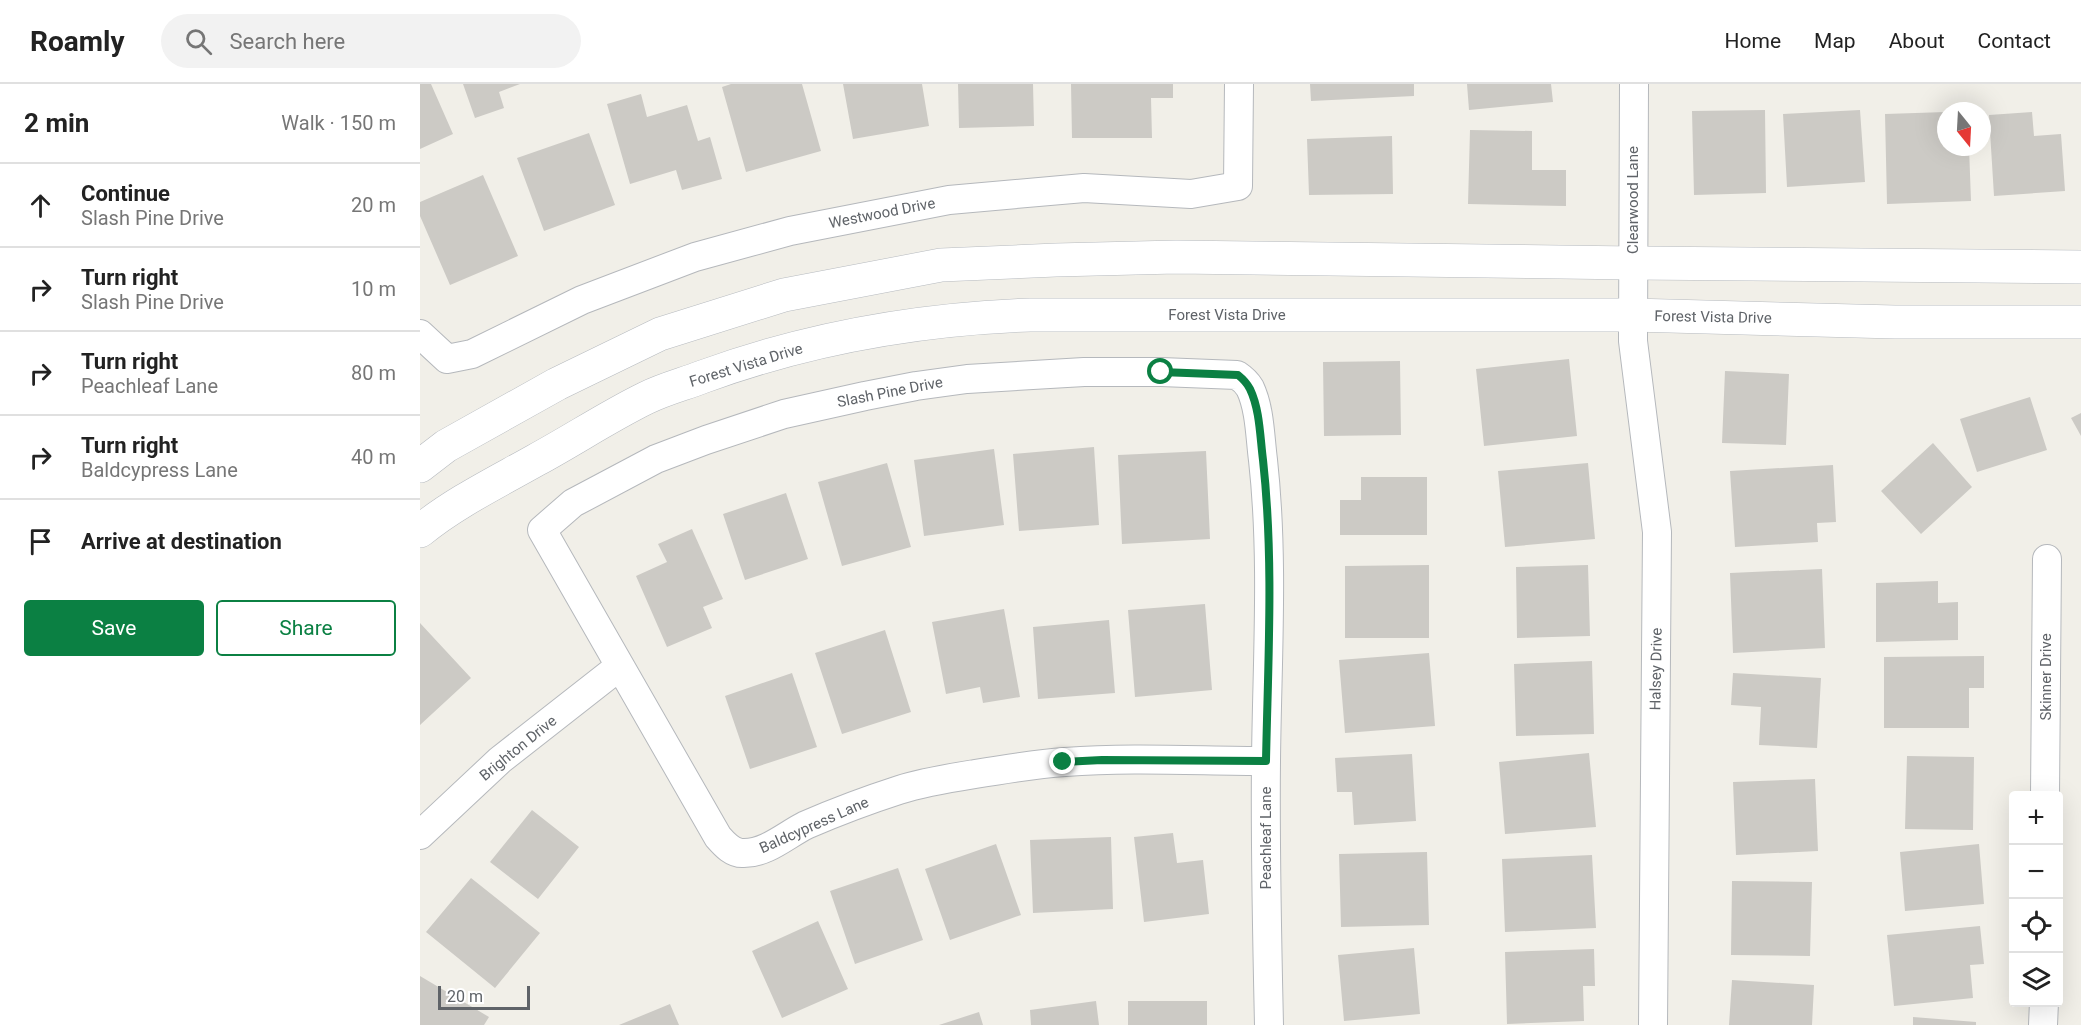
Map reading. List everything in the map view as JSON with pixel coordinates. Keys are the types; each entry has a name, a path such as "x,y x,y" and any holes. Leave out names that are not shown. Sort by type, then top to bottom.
{"main road":[{"path":"420,466 446,446 556,384 660,334 784,296 941,265 1176,257 2081,267"},
{"name":"Forest Vista Drive","path":"420,531 493,485 648,397 726,368 804,346 979,317 1030,315 1632,315 1895,322 2081,322"}],"street":[{"name":"Westwood Drive","path":"420,334 447,359 472,354 582,300 695,257 790,231 950,200 1084,188 1191,194 1238,186 1239,84"},
{"name":"Clearwood Lane","path":"1632,315 1634,84"},
{"name":"Halsey Drive","path":"1632,315 1633,341 1657,532 1653,1025"},
{"name":"Slash Pine Drive","path":"542,530 573,503 656,459 784,414 916,386 967,379 1073,373 1172,372 1238,375 1250,388 1254,400"},
{"name":"Peachleaf Lane","path":"1254,400 1267,501 1270,581 1266,761 1269,1025"},
{"name":"Baldcypress Lane","path":"542,530 718,837 726,847 741,854 768,846 804,826 850,807 902,789 955,777 1063,762 1102,760 1266,761"},
{"name":"Skinner Drive","path":"2045,791 2047,559"},
{"name":"Brighton Drive","path":"420,835 500,760 620,666"},
{"path":"2043,1025 2044,1007"}],"building":[{"path":"420,84 431,84 453,134 420,149"},
{"path":"463,84 520,84 499,92 504,108 475,118"},
{"path":"731,84 802,84 821,151 746,172 722,87"},
{"path":"843,84 922,84 929,126 853,139"},
{"path":"958,84 1033,84 1034,126 959,128"},
{"path":"1071,84 1173,84 1173,98 1151,98 1152,138 1072,138"},
{"path":"1310,84 1414,84 1414,96 1311,101"},
{"path":"1467,84 1551,84 1553,102 1469,110"},
{"path":"641,94 647,117 687,105 698,141 710,137 722,179 682,190 676,170 630,184 607,104"},
{"path":"1765,110 1766,193 1694,195 1692,111"},
{"path":"1860,110 1865,182 1787,187 1783,114"},
{"path":"1937,112 1937,156 1969,156 1971,201 1887,204 1885,114"},
{"path":"2032,112 2034,136 2061,134 2065,191 1994,196 1991,115"},
{"path":"1470,130 1532,131 1532,170 1566,170 1566,206 1468,204"},
{"path":"589,133 615,205 544,231 517,158"},
{"path":"1392,136 1393,194 1309,195 1307,139"},
{"path":"483,175 518,256 450,285 420,216 420,202"},
{"path":"1569,359 1577,436 1484,446 1476,369"},
{"path":"1400,361 1401,435 1324,436 1323,362"},
{"path":"1725,371 1789,374 1786,445 1722,443"},
{"path":"2030,397 2047,450 1977,472 1960,419"},
{"path":"2081,413 2081,436 2071,418"},
{"path":"1933,443 1972,487 1921,534 1881,491"},
{"path":"1094,447 1099,525 1019,531 1013,454"},
{"path":"994,449 1004,525 924,536 914,460"},
{"path":"1206,451 1210,539 1122,544 1118,455"},
{"path":"887,463 911,547 842,566 818,482"},
{"path":"1588,463 1595,539 1505,547 1498,471"},
{"path":"1833,465 1836,522 1817,523 1818,542 1735,547 1730,471"},
{"path":"1361,477 1427,477 1427,535 1340,535 1340,500 1361,500"},
{"path":"786,493 808,559 745,580 723,514"},
{"path":"692,529 723,599 703,607 712,628 667,647 636,576 667,562 658,544"},
{"path":"1429,565 1429,638 1345,638 1345,566"},
{"path":"1588,565 1590,636 1517,638 1516,567"},
{"path":"1822,569 1825,648 1733,653 1730,573"},
{"path":"1938,581 1938,603 1958,602 1958,640 1876,642 1876,583"},
{"path":"1205,604 1212,690 1135,697 1128,610"},
{"path":"1004,609 1020,697 983,703 980,687 946,694 932,622"},
{"path":"1109,620 1115,693 1038,699 1033,627"},
{"path":"420,623 471,678 420,725"},
{"path":"885,630 911,712 842,734 815,653"},
{"path":"1429,653 1435,726 1345,733 1339,660"},
{"path":"1984,656 1984,688 1969,688 1969,728 1884,728 1884,657"},
{"path":"1592,661 1594,734 1516,736 1514,664"},
{"path":"792,673 817,747 750,769 725,696"},
{"path":"1733,673 1821,678 1817,748 1759,745 1761,707 1731,705"},
{"path":"1589,753 1596,827 1505,834 1499,762"},
{"path":"1412,754 1416,821 1354,825 1352,792 1337,792 1335,758"},
{"path":"1907,756 1974,757 1973,830 1905,829"},
{"path":"1815,779 1818,851 1736,855 1733,782"},
{"path":"532,810 579,847 538,899 490,862"},
{"path":"1173,833 1177,863 1203,860 1209,914 1144,922 1134,837"},
{"path":"1111,837 1113,909 1033,913 1030,840"},
{"path":"996,844 1021,915 950,940 925,869"},
{"path":"1979,844 1984,904 1905,911 1900,852"},
{"path":"1427,852 1429,925 1341,927 1339,854"},
{"path":"1592,855 1596,928 1505,932 1502,859"},
{"path":"898,868 923,940 855,964 830,891"},
{"path":"471,878 540,933 495,988 426,932"},
{"path":"1732,881 1812,882 1810,956 1731,955"},
{"path":"818,921 848,989 782,1018 752,951"},
{"path":"1980,926 1984,964 1970,965 1973,998 1894,1006 1887,935"},
{"path":"1414,948 1420,1014 1344,1021 1338,955"},
{"path":"1594,949 1595,986 1583,986 1584,1021 1507,1024 1505,952"},
{"path":"420,976 489,1017 484,1025 420,1025"},
{"path":"1732,980 1814,985 1812,1025 1729,1025"},
{"path":"1096,1001 1099,1025 1031,1025 1030,1010"},
{"path":"1128,1001 1207,1001 1207,1025 1128,1025"},
{"path":"670,1004 679,1025 619,1025"},
{"path":"979,1012 983,1025 939,1025"},
{"path":"1913,1017 1976,1022 1976,1025 1913,1025"}],"route":[{"path":"1063,762 1102,760 1266,761 1270,581 1267,501 1254,400 1250,388 1238,375 1161,372"}]}
